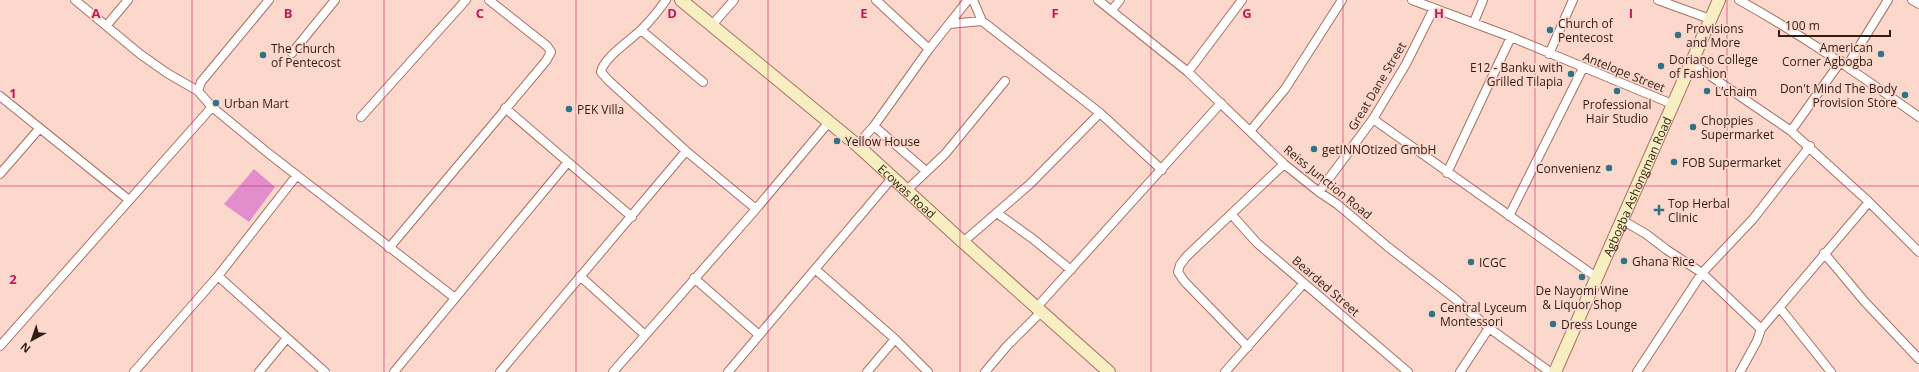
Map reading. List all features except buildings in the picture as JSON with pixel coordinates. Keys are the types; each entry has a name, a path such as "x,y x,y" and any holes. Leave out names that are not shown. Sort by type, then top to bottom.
{"street":[{"path":"75,0 107,25 140,54 167,73 198,91 212,107 296,175 455,298"},
{"path":"107,25 128,0"},
{"path":"198,91 201,82 269,0"},
{"path":"292,53 335,0"},
{"path":"362,117 466,0"},
{"path":"389,248 546,61 551,52 547,46 489,0"},
{"path":"666,0 641,30 611,57 602,68 602,72 608,80 686,151 756,209"},
{"name":"Ecowas Road","path":"681,0 857,145 1109,372"},
{"path":"712,25 734,0"},
{"path":"876,0 929,49"},
{"path":"857,145 874,126 929,49 968,0"},
{"path":"973,0 982,21 1100,113 1162,170"},
{"name":"Reiss Junction Road","path":"1098,0 1188,72 1251,130 1284,164 1319,192 1337,204 1489,328 1550,372"},
{"path":"1112,10 1120,0"},
{"path":"1188,72 1242,0"},
{"path":"1251,130 1285,89 1342,0"},
{"name":"Antelope Street","path":"1412,0 1474,22 1672,104"},
{"path":"1474,22 1483,0"},
{"path":"1549,54 1573,0"},
{"path":"1658,0 1710,19"},
{"name":"Agbogba Ashongman Road","path":"1555,372 1690,62 1719,0"},
{"path":"1739,0 1777,21 1844,63 1919,117"},
{"path":"1791,131 1844,63 1888,0"},
{"path":"1912,0 1919,4"},
{"name":"Great Dane Street","path":"1319,192 1373,119 1406,64 1434,8"},
{"path":"949,24 982,21"},
{"path":"641,30 703,82"},
{"path":"1447,174 1511,37"},
{"path":"1690,62 1791,131 1810,146 1919,252"},
{"path":"1509,216 1583,68"},
{"path":"907,190 945,154 1005,81"},
{"path":"0,96 39,129 129,200"},
{"path":"985,372 1039,310 1071,270 1221,103"},
{"path":"0,346 212,107"},
{"path":"506,108 632,217"},
{"path":"963,242 1030,184 1100,113"},
{"path":"1373,119 1447,174 1596,277"},
{"path":"613,372 644,334 756,209 829,122"},
{"path":"874,126 926,171"},
{"path":"0,174 39,129"},
{"path":"1637,372 1702,273 1753,219 1810,146"},
{"path":"500,372 686,151"},
{"path":"394,372 568,162"},
{"path":"1248,346 1184,281 1178,272 1180,264 1186,257 1284,164"},
{"path":"134,372 218,276 296,175"},
{"path":"728,372 893,178"},
{"path":"1740,372 1757,341 1761,328 1780,308 1824,253 1869,202"},
{"path":"997,213 1034,239 1071,270"},
{"name":"Bearded Street","path":"1232,215 1257,243 1408,372"},
{"path":"1622,220 1646,234 1702,273 1761,328"},
{"path":"1824,253 1865,302 1919,359"},
{"path":"815,269 895,339 928,372"},
{"path":"218,276 325,372"},
{"path":"580,276 644,334"},
{"path":"694,278 759,336"},
{"path":"1225,372 1304,283"},
{"path":"1780,308 1831,372"},
{"path":"1460,372 1489,328"},
{"path":"259,372 287,338"},
{"path":"867,372 895,339"}],"shaded area":[{"path":"254,169 275,187 249,222 224,204"}],"place":[{"name":"Church of Pentecost","path":"1550,30"},
{"name":"Provisions and More","path":"1678,35"},
{"name":"American Corner Agbogba","path":"1881,54"},
{"name":"The Church of Pentecost","path":"263,55"},
{"name":"Doriano College of Fashion","path":"1661,66"},
{"name":"E12 - Banku with Grilled Tilapia","path":"1571,74"},
{"name":"Professional Hair Studio","path":"1617,91"},
{"name":"L’chaim","path":"1707,91"},
{"name":"Don't Mind The Body Provision Store","path":"1905,95"},
{"name":"Urban Mart","path":"216,103"},
{"name":"PEK Villa","path":"569,109"},
{"name":"Choppies Supermarket","path":"1693,127"},
{"name":"Yellow House","path":"837,141"},
{"name":"getINNOtized GmbH","path":"1314,149"},
{"name":"FOB Supermarket","path":"1674,162"},
{"name":"Convenienz","path":"1609,168"},
{"name":"Top Herbal Clinic","path":"1659,210"},
{"name":"Ghana Rice","path":"1624,261"},
{"name":"ICGC","path":"1471,262"},
{"name":"De Nayomi Wine & Liquor Shop","path":"1582,277"},
{"name":"Central Lyceum Montessori","path":"1432,314"},
{"name":"Dress Lounge","path":"1553,324"}]}
